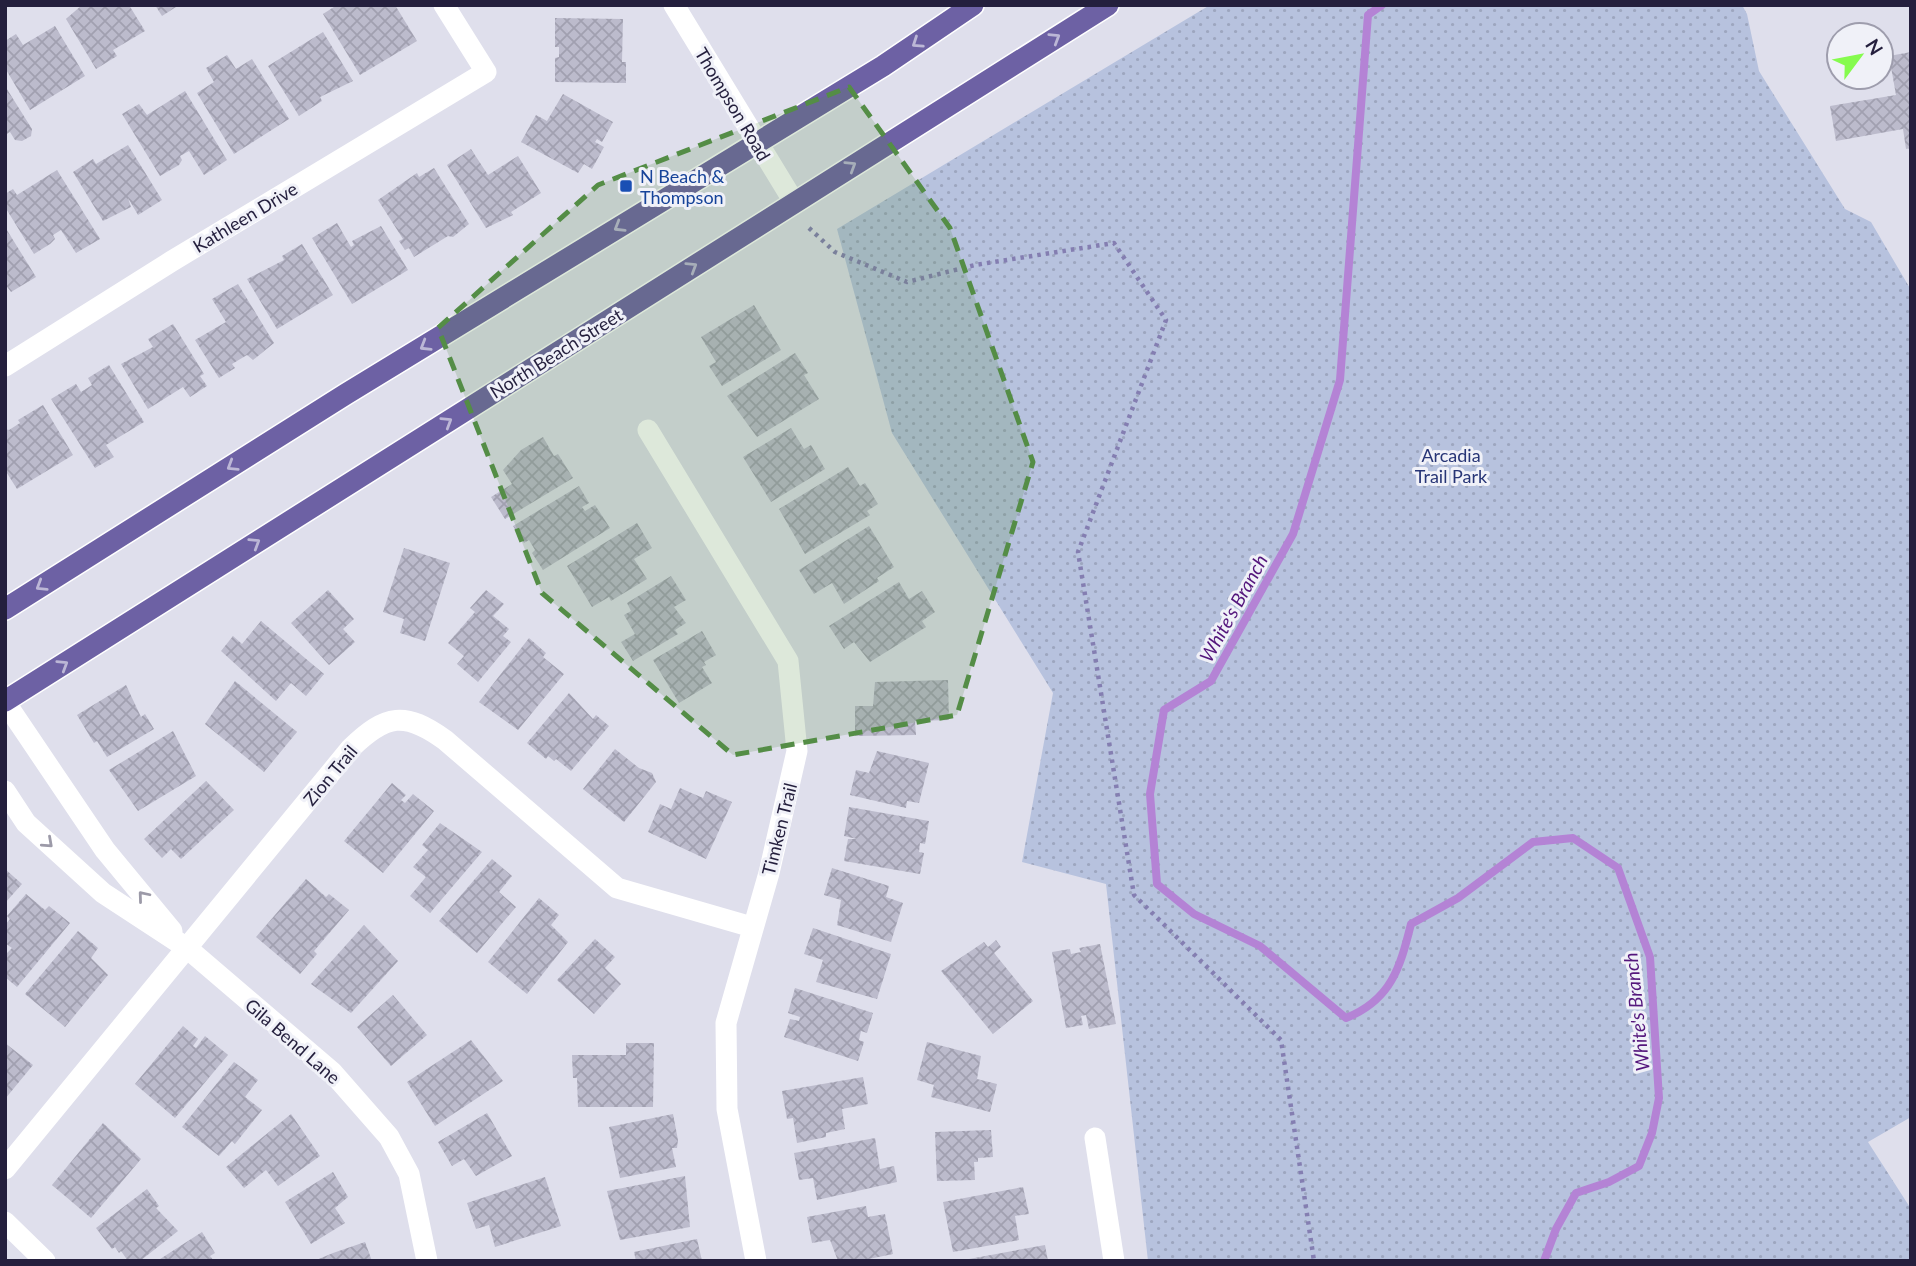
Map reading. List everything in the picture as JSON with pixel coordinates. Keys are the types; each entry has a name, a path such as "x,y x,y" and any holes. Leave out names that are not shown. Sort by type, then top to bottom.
{"main road":[{"path":"5,609 346,394 883,66 973,5"},
{"name":"North Beach Street","path":"5,701 1108,5"}],"street":[{"name":"Kathleen Drive","path":"5,366 486,72 444,5"},
{"name":"Thompson Road","path":"674,5 794,202"},
{"name":"Timken Trail","path":"648,430 788,661 797,751 782,825 726,1023 727,1109 756,1261"},
{"name":"Gila Bend Lane","path":"5,701 105,850 187,948"},
{"name":"Zion Trail","path":"5,1170 351,748 370,730 393,720 420,722 445,740 617,888 752,927"},
{"name":"Gila Bend Lane","path":"5,791 26,823 103,893 187,948 332,1072 389,1137 409,1174 427,1261"},
{"path":"1095,1138 1114,1261"},
{"path":"5,1222 45,1261"}],"path":[{"path":"809,228 835,252 907,282 975,265 1114,243 1166,320 1078,552 1134,895 1281,1040 1314,1261"}],"highlighted area":[{"path":"849,87 950,228 1033,462 957,715 733,755 542,593 438,328 598,185"}],"green space":[{"name":"Arcadia Trail Park","path":"1210,5 1742,5 1747,14 1759,71 1845,209 1871,222 1911,290 1911,1117 1868,1142 1911,1209 1911,1261 1148,1261 1106,884 1022,862 1053,693 892,433 837,229"}],"building":[{"path":"82,5 129,5 145,31 113,50 117,56 96,69 66,19"},
{"path":"155,5 179,5 162,16"},
{"path":"337,5 395,5 417,41 360,75 323,14"},
{"path":"555,18 623,19 622,62 626,62 626,83 555,82 555,58 559,57 559,47 555,47"},
{"path":"55,26 85,76 30,110 5,68 5,41 16,34 23,45"},
{"path":"323,32 353,81 320,97 322,101 299,116 268,66"},
{"path":"1911,52 1911,148 1906,149 1903,129 1836,141 1830,106 1896,95 1895,55"},
{"path":"227,55 236,69 252,59 289,119 234,154 197,93 214,82 206,68"},
{"path":"5,86 32,129 31,136 22,141 15,140 10,132 5,135"},
{"path":"185,91 227,160 204,175 189,151 180,156 182,160 179,165 160,176 122,114 139,104 147,115"},
{"path":"563,94 613,122 602,142 597,139 595,142 604,147 592,169 584,164 578,173 521,142 536,115 547,121"},
{"path":"128,145 162,200 138,215 128,198 131,207 103,221 73,172 93,159 96,164"},
{"path":"471,149 488,175 518,156 541,193 511,212 513,215 486,228 447,165"},
{"path":"434,168 469,224 453,237 448,236 414,257 409,248 405,250 399,241 403,239 378,200 417,173 419,177"},
{"path":"57,170 100,239 76,253 61,230 53,235 55,239 50,244 34,254 5,207 5,194 13,189 17,195"},
{"path":"337,223 351,247 354,245 352,241 381,226 408,270 352,304 312,238"},
{"path":"5,227 36,277 11,292 5,284"},
{"path":"302,244 333,295 277,329 247,279 284,260 282,256"},
{"path":"238,284 274,343 253,360 247,355 232,364 235,368 219,378 195,340 226,322 212,299"},
{"path":"754,305 781,350 722,386 709,366 716,362 701,337"},
{"path":"173,324 204,374 200,376 207,386 190,397 183,387 148,409 121,364 153,347 148,339"},
{"path":"795,353 808,373 804,375 819,399 757,437 727,396"},
{"path":"109,365 144,422 106,445 114,457 95,468 51,399 76,384 81,392 92,385 88,378"},
{"path":"43,405 73,455 17,489 5,470 5,429 9,430 20,423 18,420"},
{"path":"791,428 804,449 811,445 825,469 771,502 743,457"},
{"path":"543,437 554,456 558,454 573,478 505,519 491,497 512,484 503,470 521,450"},
{"path":"848,467 860,486 865,483 878,504 867,511 870,515 805,554 779,509"},
{"path":"579,486 589,503 582,507 585,511 595,505 610,528 543,570 532,553 535,550 529,540 524,543 513,526"},
{"path":"637,523 652,548 634,559 647,579 611,601 609,597 592,607 567,566"},
{"path":"869,526 894,567 877,578 879,581 844,604 832,583 814,594 799,570"},
{"path":"404,548 450,563 425,641 400,633 404,619 383,612"},
{"path":"671,576 686,600 674,607 686,623 675,630 678,634 633,661 621,642 635,634 624,615 631,611 627,603"},
{"path":"899,582 909,599 922,591 935,612 922,621 926,627 870,662 854,642 844,649 829,626"},
{"path":"328,590 354,619 343,629 355,642 329,665 291,623"},
{"path":"486,590 504,604 493,616 509,629 503,636 511,642 478,682 457,664 464,656 448,643 475,612 470,608"},
{"path":"261,621 324,674 306,696 291,683 276,701 221,651 233,636 242,644"},
{"path":"702,631 716,655 704,662 706,665 702,667 712,683 679,703 653,660"},
{"path":"529,638 546,653 543,657 564,674 518,730 479,702"},
{"path":"948,680 949,720 915,721 916,735 855,736 855,706 873,706 875,682"},
{"path":"235,681 297,732 264,772 205,724"},
{"path":"126,685 141,717 145,714 154,729 107,757 97,741 94,743 77,715"},
{"path":"569,693 593,719 596,715 609,726 571,771 556,759 554,761 548,756 546,759 527,743"},
{"path":"173,731 196,776 138,811 109,770"},
{"path":"615,749 639,768 652,773 656,782 624,822 583,789"},
{"path":"877,751 929,763 919,803 907,801 906,808 850,795 856,770 869,773"},
{"path":"206,781 234,810 181,859 171,849 162,858 144,839"},
{"path":"392,783 406,795 401,800 405,803 413,794 434,811 383,873 344,841"},
{"path":"680,788 703,798 706,791 732,802 706,859 648,832 660,804 671,809"},
{"path":"849,807 929,821 925,844 920,843 919,852 924,853 920,874 844,861 848,839 857,839 844,836"},
{"path":"440,823 482,852 430,913 410,896 426,877 413,867 428,850 422,845"},
{"path":"492,859 512,876 499,892 516,907 477,953 439,921"},
{"path":"832,868 889,886 886,897 903,903 891,942 837,925 841,900 824,895"},
{"path":"5,869 22,884 5,903"},
{"path":"306,879 326,897 329,894 349,910 314,951 317,954 300,974 256,937"},
{"path":"26,894 45,910 49,906 70,923 17,987 5,977 5,955 12,948 5,943 5,925 10,919 7,916"},
{"path":"539,898 559,915 551,925 568,942 527,994 488,962"},
{"path":"364,925 398,961 351,1013 311,984"},
{"path":"813,928 891,954 877,999 816,982 823,960 804,954"},
{"path":"78,931 98,948 91,958 108,975 65,1027 25,994"},
{"path":"595,939 615,957 605,968 621,984 594,1014 557,980"},
{"path":"996,940 1001,947 994,953 1033,1001 993,1034 941,971 984,942 988,947"},
{"path":"1100,944 1116,1024 1089,1029 1086,1015 1081,1016 1083,1025 1066,1028 1052,952 1070,949 1071,954 1081,952 1079,948"},
{"path":"795,988 873,1013 867,1033 861,1031 859,1040 864,1042 858,1061 784,1037 790,1019 799,1021 800,1017 788,1013"},
{"path":"393,995 427,1035 391,1066 357,1027"},
{"path":"183,1026 198,1039 193,1046 196,1048 205,1036 228,1055 175,1118 135,1084"},
{"path":"471,1040 503,1081 435,1126 407,1082"},
{"path":"927,1042 981,1056 977,1079 997,1084 990,1112 931,1097 934,1085 917,1080"},
{"path":"5,1043 33,1065 5,1099"},
{"path":"626,1043 654,1043 653,1107 578,1107 577,1078 573,1078 572,1055 626,1055"},
{"path":"234,1062 258,1080 245,1097 262,1110 235,1144 232,1141 219,1156 182,1127"},
{"path":"863,1077 868,1104 842,1109 845,1129 826,1133 826,1137 797,1143 793,1118 787,1119 782,1091"},
{"path":"487,1113 512,1156 476,1176 464,1159 452,1166 438,1142"},
{"path":"291,1114 320,1156 278,1186 266,1170 244,1188 226,1167"},
{"path":"673,1114 678,1140 677,1148 672,1148 676,1167 620,1178 609,1127"},
{"path":"103,1123 141,1159 91,1218 52,1185"},
{"path":"991,1130 993,1157 978,1158 978,1162 974,1162 975,1180 937,1181 935,1132"},
{"path":"875,1138 880,1169 894,1166 897,1182 817,1200 813,1178 799,1180 794,1153"},
{"path":"333,1172 348,1197 335,1208 345,1223 311,1244 285,1202"},
{"path":"685,1176 690,1227 620,1240 607,1191"},
{"path":"545,1177 561,1226 495,1247 489,1225 476,1229 467,1203"},
{"path":"1023,1187 1029,1214 1015,1216 1019,1240 953,1252 943,1202"},
{"path":"147,1189 159,1206 156,1208 178,1231 140,1261 128,1261 121,1251 119,1253 115,1247 112,1249 96,1228"},
{"path":"866,1206 868,1217 885,1214 893,1254 859,1261 838,1261 830,1240 812,1243 807,1217"},
{"path":"202,1232 215,1253 210,1256 214,1261 157,1261"},
{"path":"697,1239 702,1261 636,1261 634,1252"},
{"path":"365,1242 372,1261 314,1261 333,1253"},
{"path":"1045,1245 1048,1261 969,1261 969,1259"}],"waterway":[{"name":"White's Branch","path":"1382,5 1368,15 1340,380 1293,534 1211,681 1164,710 1150,794 1157,884 1194,914 1260,946 1346,1018 1374,1002 1391,981 1403,955 1411,924 1458,898 1533,842 1573,838 1618,868 1650,957 1659,1098 1652,1133 1639,1166 1609,1182 1576,1193 1556,1229 1544,1261"}],"place":[{"name":"N Beach & Thompson","path":"626,186"}]}
